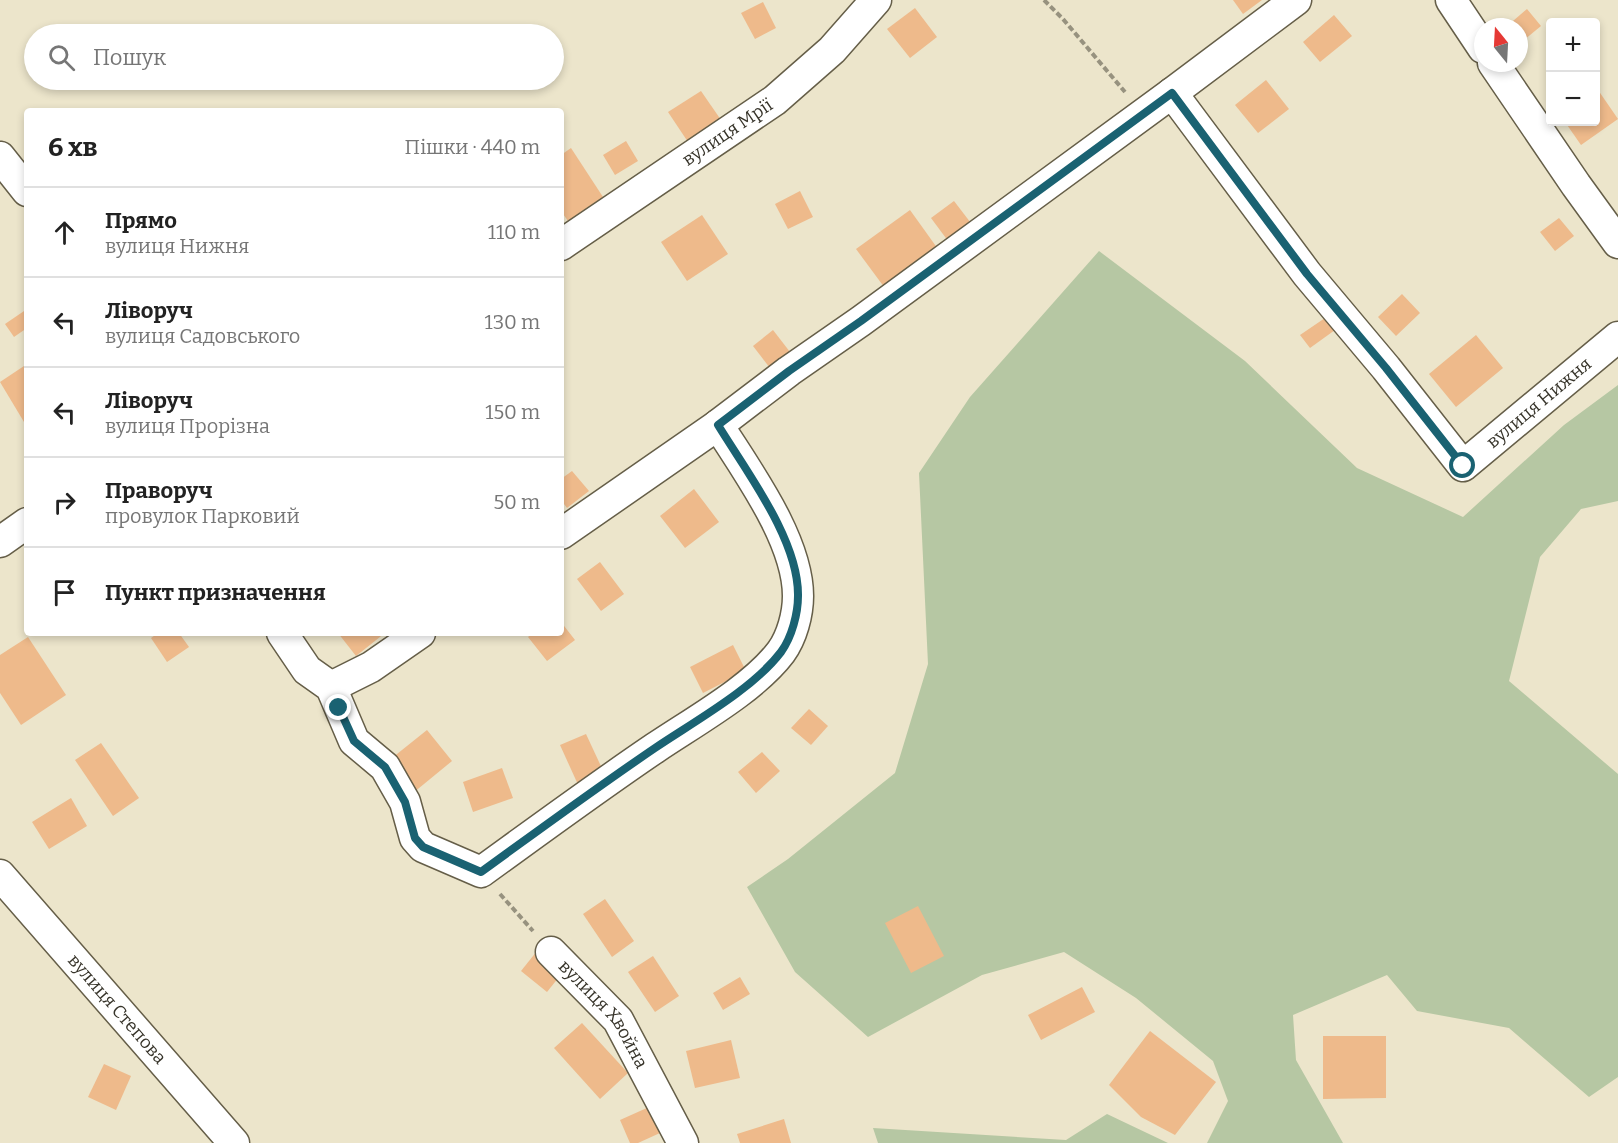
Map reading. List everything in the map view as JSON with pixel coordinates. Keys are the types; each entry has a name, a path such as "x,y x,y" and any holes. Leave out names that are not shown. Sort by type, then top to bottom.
{"street":[{"name":"вулиця Мрії","path":"564,243 775,100 832,50 876,0"},
{"path":"564,532 718,425 1144,114 1296,0"},
{"path":"1451,0 1474,34"},
{"path":"1499,72 1618,243"},
{"name":"вулиця Нижня","path":"1172,93 1307,274 1386,368 1463,466 1618,337"},
{"path":"0,157 24,187"},
{"path":"284,636 307,670 331,687 354,741 385,767 405,802 415,838 423,847 481,872 624,769 756,679 782,650 795,621 798,595 788,546 779,524 718,425"},
{"path":"0,542 24,525"},
{"path":"331,687 371,667 416,636"},
{"name":"вулиця Степова","path":"0,875 234,1143"},
{"name":"вулиця Хвойна","path":"551,952 618,1020 683,1143"}],"path":[{"path":"1044,0 1144,114"},
{"name":"вулиця Хвойна","path":"481,872 551,952"}],"green space":[{"path":"1099,251 1245,361 1357,468 1463,517 1564,425 1618,385 1618,501 1581,509 1540,557 1509,681 1618,774 1618,1077 1589,1097 1509,1028 1417,1011 1387,975 1293,1015 1296,1060 1343,1143 1207,1143 1228,1101 1213,1061 1136,998 1064,952 982,975 868,1037 795,972 747,887 788,859 895,773 928,664 919,473 970,397"},
{"path":"1107,1114 1168,1143 878,1143 873,1128 1066,1140"}],"building":[{"path":"1233,0 1262,0 1243,14"},
{"path":"763,2 776,28 755,39 741,13"},
{"path":"915,8 937,37 910,58 887,29"},
{"path":"1527,9 1541,26 1528,37 1528,18 1516,18"},
{"path":"1334,15 1352,36 1320,62 1303,42"},
{"path":"1266,80 1289,109 1258,133 1235,105"},
{"path":"701,91 721,120 688,142 668,112"},
{"path":"1600,93 1618,119 1581,145 1568,126 1600,126"},
{"path":"626,141 638,161 615,175 603,155"},
{"path":"571,148 603,197 568,221 564,215 564,153"},
{"path":"800,191 813,217 788,229 775,204"},
{"path":"954,201 977,231 954,249 931,218"},
{"path":"910,210 943,256 890,295 856,249"},
{"path":"702,215 728,254 687,281 661,242"},
{"path":"1559,218 1574,236 1555,251 1540,232"},
{"path":"1402,294 1420,313 1396,336 1378,317"},
{"path":"24,311 24,330 14,337 5,324"},
{"path":"1325,318 1335,330 1310,348 1300,335"},
{"path":"773,330 797,361 777,377 753,346"},
{"path":"1476,335 1503,368 1456,407 1429,374"},
{"path":"24,366 24,422 0,382"},
{"path":"572,471 589,491 567,508 564,504 564,477"},
{"path":"694,489 719,522 685,548 660,516"},
{"path":"600,562 624,594 601,611 577,579"},
{"path":"564,626 575,640 547,661 528,637 564,636"},
{"path":"154,636 181,636 189,647 167,662 151,638"},
{"path":"340,636 381,636 356,656"},
{"path":"28,637 66,695 21,725 0,693 0,655"},
{"path":"733,645 746,671 703,693 690,667"},
{"path":"809,709 828,726 811,745 791,728"},
{"path":"427,730 452,761 413,793 387,762"},
{"path":"586,734 606,777 580,789 560,745"},
{"path":"101,743 139,798 113,816 75,760"},
{"path":"762,752 780,771 756,793 738,772"},
{"path":"502,768 513,798 473,812 463,782"},
{"path":"71,798 87,826 49,849 32,822"},
{"path":"605,899 634,941 612,957 583,914"},
{"path":"918,906 944,956 911,973 885,923"},
{"path":"537,951 563,972 547,992 521,971"},
{"path":"653,956 679,996 655,1012 628,972"},
{"path":"740,977 750,994 723,1010 713,993"},
{"path":"1082,987 1095,1012 1041,1040 1028,1015"},
{"path":"582,1023 628,1073 600,1099 554,1048"},
{"path":"1150,1031 1216,1082 1175,1135 1141,1117 1109,1085"},
{"path":"1323,1036 1386,1036 1386,1098 1323,1099"},
{"path":"731,1040 740,1078 695,1088 686,1051"},
{"path":"104,1064 131,1076 116,1110 88,1097"},
{"path":"649,1107 660,1133 638,1143 630,1143 620,1120"},
{"path":"784,1119 791,1143 740,1143 737,1134"}],"route":[{"path":"339,708 354,741 385,767 405,802 415,838 423,847 481,872 624,769 756,679 782,650 795,621 798,595 788,546 779,524 718,425 1172,93 1307,274 1386,368 1463,466"}]}
